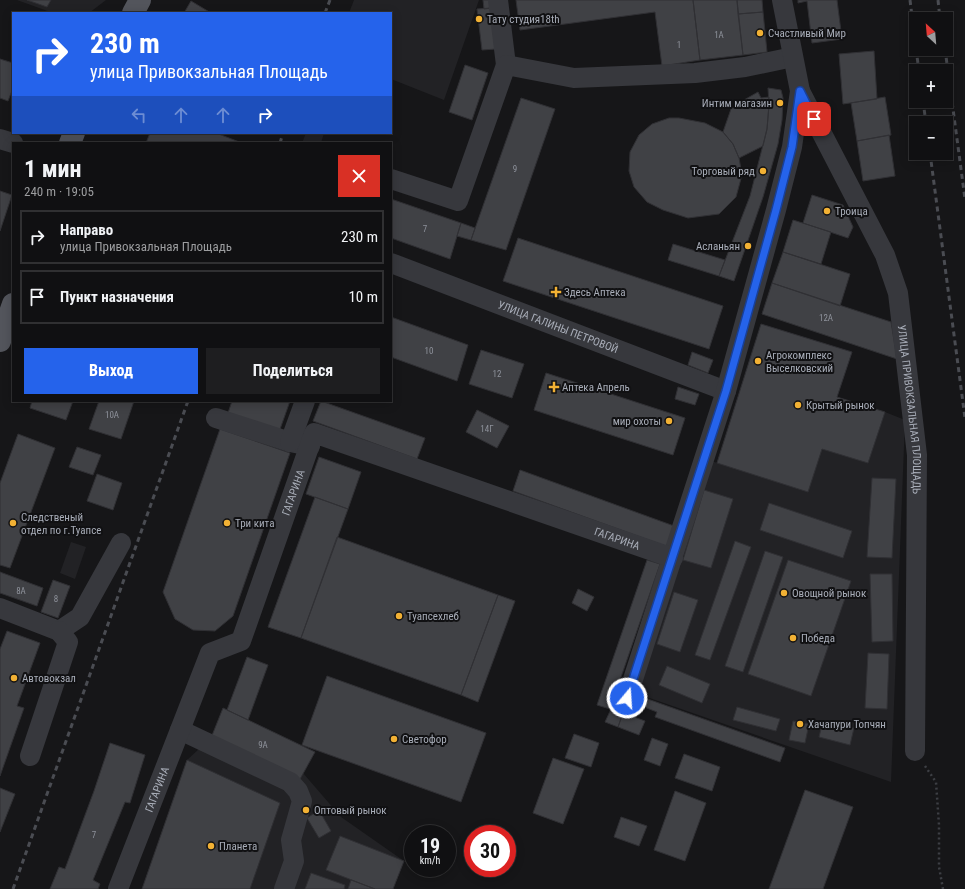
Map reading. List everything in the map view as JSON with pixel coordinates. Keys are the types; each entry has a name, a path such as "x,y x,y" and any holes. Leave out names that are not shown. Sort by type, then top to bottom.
{"main road":[{"path":"134,12 140,0"},
{"path":"0,341 12,307"}],"street":[{"path":"392,179 458,201 506,65 498,0"},
{"name":"УЛИЦА ПРИВОКЗАЛЬНАЯ ПЛОЩАДЬ","path":"782,0 800,91 885,255 898,293 917,455 915,751"},
{"path":"506,65 574,78 695,73 745,67 793,57"},
{"name":"УЛИЦА ПРИВОКЗАЛЬНАЯ ПЛОЩАДЬ","path":"627,698 726,391 790,154 800,91"},
{"path":"0,139 12,144"},
{"name":"УЛИЦА ГАЛИНЫ ПЕТРОВОЙ","path":"392,263 726,391"},
{"path":"290,442 305,402"},
{"path":"216,418 290,442 310,446"},
{"name":"ГАГАРИНА","path":"118,889 210,653 241,641 314,433 673,558"},
{"path":"59,630 80,617 121,543"},
{"path":"0,608 59,630 68,642 30,756"},
{"path":"180,730 290,782 298,791 302,801 291,840 294,861 284,889"}],"path":[{"path":"915,751 936,782 939,825 939,867 943,889"}],"shaded area":[{"path":"17,0 106,0 90,12 50,12"},
{"path":"354,0 479,0 444,100 392,79 392,12 349,12"},
{"path":"306,134 324,134 321,142 302,142"},
{"name":"Овощной рынок","path":"885,412 905,420 891,782 638,694 711,461 808,491 822,449 868,463"},
{"path":"71,542 86,547 75,579 60,573"},
{"name":"Оптовый рынок","path":"211,738 303,773 341,817 404,861 393,889 250,889 280,803 187,760"}],"building":[{"path":"27,0 51,0 47,7"},
{"path":"483,0 490,0 491,8 484,9"},
{"path":"516,0 693,0 700,60 662,66 655,12 520,30"},
{"path":"693,0 737,0 743,55 700,60"},
{"path":"737,0 762,0 763,12 738,14"},
{"path":"798,0 837,0 842,39 812,43 807,1 798,3"},
{"path":"191,1 209,12 185,12"},
{"path":"491,8 496,49 482,50 477,9"},
{"path":"763,12 767,52 743,55 738,14"},
{"path":"874,51 877,99 843,104 839,54"},
{"path":"0,59 12,63 12,91 8,101 0,98"},
{"path":"465,65 488,73 472,120 449,112"},
{"name":"Торговый ряд","path":"768,88 781,90 783,98 782,120 778,144 763,197 734,281 719,276 750,196 767,129 769,105"},
{"path":"758,92 761,98 769,97 767,129 763,146 739,158 733,144 723,132 731,109"},
{"path":"885,97 891,135 857,141 851,103"},
{"path":"521,98 555,109 506,250 471,240"},
{"path":"669,118 679,118 705,123 723,132 733,144 739,158 742,175 736,197 719,214 688,218 663,210 647,202 634,187 629,171 630,152 639,135 652,124"},
{"path":"150,134 219,134 239,142 146,142"},
{"path":"889,135 895,176 863,181 857,141"},
{"path":"0,191 12,195 0,231"},
{"path":"812,195 843,205 853,227 848,238 803,223"},
{"path":"392,199 461,223 450,259 392,238"},
{"path":"793,220 831,232 821,264 783,252"},
{"path":"461,223 475,228 471,240 457,236"},
{"path":"518,238 723,306 709,349 503,281"},
{"path":"673,244 725,260 719,276 668,260"},
{"path":"783,252 850,274 840,306 772,283"},
{"path":"772,283 891,322 897,359 762,314"},
{"path":"392,317 468,345 457,381 392,357"},
{"name":"Крытый рынок","path":"761,324 852,352 837,397 885,412 868,463 822,449 808,492 717,463"},
{"path":"481,350 524,364 512,398 469,384"},
{"path":"692,352 713,360 708,373 688,365"},
{"path":"546,373 685,418 673,455 534,410"},
{"path":"678,387 699,394 695,405 675,399"},
{"path":"32,402 73,402 66,420 30,408"},
{"path":"99,402 134,402 121,439 89,429"},
{"path":"232,402 290,402 279,432 228,413"},
{"path":"321,402 324,402 425,438 417,459 313,421"},
{"path":"477,410 509,426 497,448 466,432"},
{"name":"Три кита","path":"220,429 290,453 233,616 215,631 193,630 175,619 163,592"},
{"path":"18,434 55,448 10,568 0,565 0,483"},
{"path":"77,447 101,455 93,475 69,467"},
{"path":"319,457 361,472 348,509 306,494"},
{"path":"520,470 674,526 668,547 513,491"},
{"path":"97,474 122,483 113,510 87,501"},
{"path":"872,478 896,479 892,558 867,557"},
{"path":"704,490 733,499 711,568 683,560"},
{"path":"315,497 348,509 301,638 268,627"},
{"path":"769,503 852,531 843,558 760,530"},
{"name":"Туапсехлеб","path":"337,537 498,595 461,695 301,638"},
{"path":"735,541 751,547 710,660 695,655"},
{"path":"765,551 783,557 743,672 725,666"},
{"path":"647,560 660,564 610,709 597,705"},
{"path":"788,560 851,581 811,696 748,674"},
{"path":"0,572 43,588 37,606 0,593"},
{"path":"870,574 892,574 893,641 872,642"},
{"path":"53,580 70,586 58,618 41,612"},
{"path":"578,589 594,597 587,611 572,603"},
{"path":"674,592 698,600 680,652 657,644"},
{"path":"498,595 515,601 478,702 461,695"},
{"name":"Автовокзал","path":"7,631 40,643 17,706 24,708 0,776 0,649"},
{"path":"868,653 889,654 887,709 865,708"},
{"path":"247,657 268,665 248,720 227,710"},
{"path":"667,666 710,684 702,703 659,685"},
{"name":"Светофор","path":"327,676 486,733 461,802 302,745"},
{"path":"642,697 785,748 780,762 655,717 657,712 639,705"},
{"path":"737,707 780,719 776,731 733,720"},
{"path":"223,708 315,752 299,781 211,738"},
{"path":"611,709 623,713 618,727 605,722"},
{"path":"623,713 645,721 639,735 618,727"},
{"path":"793,721 809,724 805,743 789,740"},
{"path":"823,721 854,728 850,745 819,737"},
{"path":"574,734 599,743 591,767 565,758"},
{"path":"652,738 668,744 660,766 644,760"},
{"path":"110,743 145,755 130,803 125,802 93,880 100,884 98,889 50,889 59,867 65,869"},
{"path":"684,754 720,767 712,791 675,778"},
{"path":"553,758 584,769 563,824 533,813"},
{"name":"Планета","path":"187,760 280,803 250,889 142,889"},
{"path":"0,788 15,794 0,832"},
{"path":"805,790 853,807 823,889 769,889"},
{"path":"675,791 706,803 685,861 654,850"},
{"path":"319,810 331,831 319,838 307,818"},
{"path":"621,817 647,826 639,846 614,837"},
{"path":"340,836 404,861 393,889 375,889 326,870"},
{"path":"311,873 345,885 344,889 305,889"},
{"path":"351,880 375,889 348,889"}],"railway":[{"path":"325,12 330,0"},
{"path":"910,0 911,12"},
{"path":"938,0 939,12"},
{"path":"917,56 918,64"},
{"path":"946,56 965,199"},
{"path":"924,108 925,116"},
{"path":"280,142 283,134"},
{"path":"931,160 965,418"},
{"path":"13,889 188,402"}],"place":[{"name":"Тату студия18th","path":"479,19"},
{"name":"Счастливый Мир","path":"760,33"},
{"name":"Интим магазин","path":"780,103"},
{"name":"Торговый ряд","path":"763,171"},
{"name":"Троица","path":"827,211"},
{"name":"Асланьян","path":"748,246"},
{"name":"Здесь Аптека","path":"556,292"},
{"name":"Агрокомплекс Выселковский","path":"758,361"},
{"name":"Аптека Апрель","path":"554,387"},
{"name":"Крытый рынок","path":"798,405"},
{"name":"мир охоты","path":"669,421"},
{"name":"Следственый отдел по г.Туапсе","path":"13,523"},
{"name":"Три кита","path":"227,523"},
{"name":"Овощной рынок","path":"784,593"},
{"name":"Туапсехлеб","path":"399,616"},
{"name":"Победа","path":"793,638"},
{"name":"Автовокзал","path":"14,678"},
{"name":"Хачапури Топчян","path":"800,724"},
{"name":"Светофор","path":"394,739"},
{"name":"Оптовый рынок","path":"306,810"},
{"name":"Планета","path":"211,846"}],"route":[{"path":"627,698 726,391 792,147 800,91 814,119"}]}
